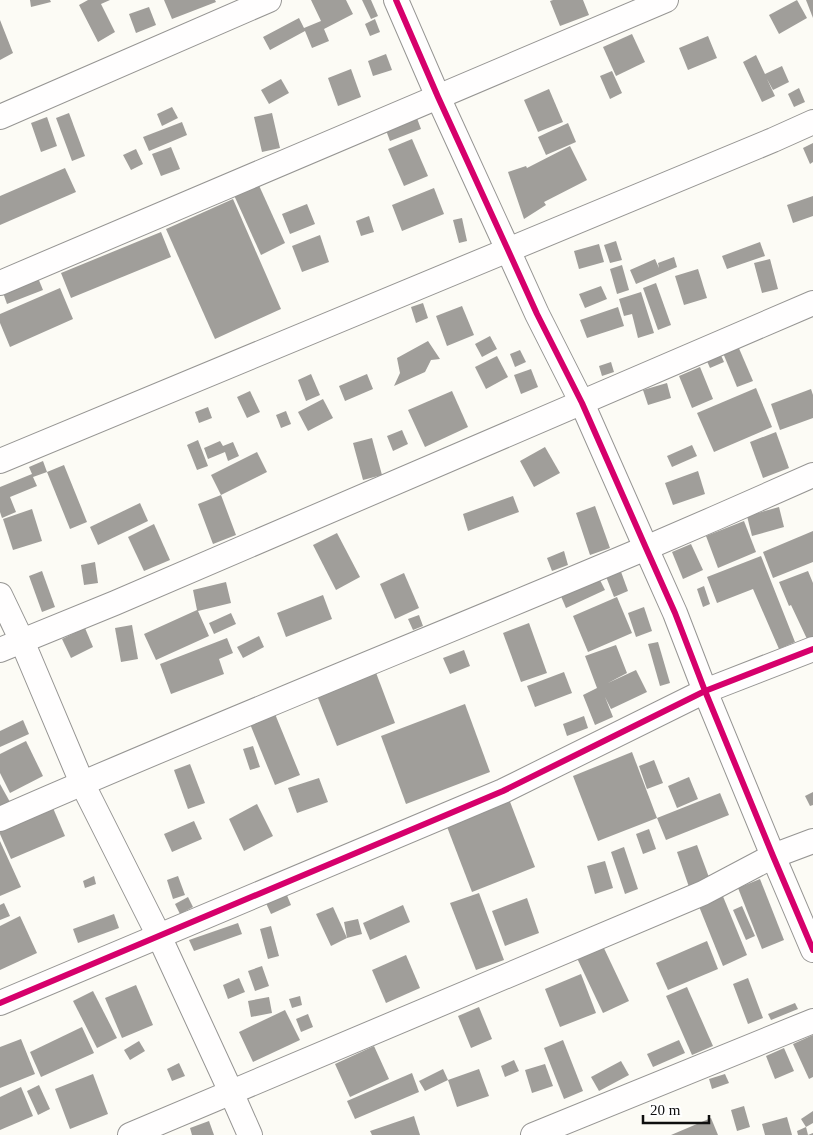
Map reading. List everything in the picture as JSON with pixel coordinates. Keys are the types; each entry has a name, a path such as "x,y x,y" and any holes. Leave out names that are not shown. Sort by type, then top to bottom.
{"street":[{"path":"0,117 269,0"},
{"path":"396,0 438,98 537,314 582,403 675,613 705,691 813,950"},
{"path":"0,283 666,0"},
{"path":"0,461 813,122"},
{"path":"0,650 124,599 813,303"},
{"path":"0,819 813,476"},
{"path":"0,595 82,783 159,936 250,1135"},
{"path":"0,1003 503,791 705,691 813,649"},
{"path":"130,1135 703,893 773,856 813,841"},
{"path":"533,1135 813,1021"}],"building":[{"path":"30,0 50,0 51,2 31,7"},
{"path":"88,0 110,0 101,4 115,32 98,42 79,5"},
{"path":"164,0 215,0 216,2 172,19"},
{"path":"311,0 346,0 353,14 324,29 329,41 312,48 305,31 270,50 263,37 299,18 304,28 321,21"},
{"path":"362,0 371,0 378,16 371,19"},
{"path":"583,0 589,15 560,26 550,1"},
{"path":"797,0 807,18 779,34 769,15"},
{"path":"806,0 813,0 813,18"},
{"path":"149,7 156,25 136,33 129,14"},
{"path":"375,19 380,32 370,36 365,24"},
{"path":"0,20 13,53 0,60"},
{"path":"632,34 645,62 616,76 603,47"},
{"path":"708,36 717,58 688,70 679,48"},
{"path":"386,54 392,70 373,76 368,61"},
{"path":"756,55 765,74 782,66 789,82 773,90 767,79 775,96 762,102 743,62"},
{"path":"351,69 361,97 338,106 328,78"},
{"path":"612,71 622,93 610,99 600,76"},
{"path":"281,79 289,93 269,104 261,90"},
{"path":"799,88 805,102 794,107 788,94"},
{"path":"549,89 563,122 538,132 524,100"},
{"path":"172,107 178,118 162,126 157,114"},
{"path":"69,113 85,156 72,161 56,118"},
{"path":"272,113 280,148 262,152 254,117"},
{"path":"415,113 421,129 390,141 384,125"},
{"path":"47,117 57,146 41,152 31,123"},
{"path":"182,122 187,135 149,151 143,137"},
{"path":"568,123 576,142 546,155 538,137"},
{"path":"412,139 428,176 404,186 388,149"},
{"path":"813,143 813,162 810,164 803,148"},
{"path":"570,146 587,180 544,202 546,205 524,219 508,172 526,166 527,168"},
{"path":"171,147 180,169 161,176 152,154"},
{"path":"136,149 143,164 131,170 123,155"},
{"path":"65,168 76,192 0,225 0,196"},
{"path":"257,181 285,243 261,255 233,193"},
{"path":"434,188 444,214 402,231 392,205"},
{"path":"813,196 813,216 793,223 787,205"},
{"path":"233,199 281,309 215,339 166,229"},
{"path":"307,204 315,224 290,234 282,214"},
{"path":"369,216 374,232 361,236 356,221"},
{"path":"462,218 467,241 459,243 453,220"},
{"path":"161,232 171,257 71,298 61,273"},
{"path":"320,235 329,262 302,272 292,246"},
{"path":"616,241 622,260 610,263 604,245"},
{"path":"760,242 765,256 727,269 722,256"},
{"path":"599,244 604,262 579,269 574,251"},
{"path":"674,257 677,267 636,284 630,270 655,259 659,268 658,263"},
{"path":"770,259 778,289 762,293 754,263"},
{"path":"622,265 629,290 617,294 610,269"},
{"path":"698,269 707,298 684,305 675,276"},
{"path":"36,273 43,290 7,304 1,287"},
{"path":"656,283 671,325 658,330 643,288"},
{"path":"601,286 607,299 585,308 579,294"},
{"path":"60,288 73,319 10,347 0,323 0,314"},
{"path":"641,292 654,333 638,338 632,314 624,316 619,299"},
{"path":"423,303 428,318 416,323 411,307"},
{"path":"462,306 474,335 447,346 436,316"},
{"path":"618,307 624,326 587,338 580,320"},
{"path":"490,336 497,349 482,357 475,344"},
{"path":"428,341 440,359 431,360 425,372 394,386 400,373 397,358"},
{"path":"738,346 753,381 737,387 723,353"},
{"path":"520,350 526,362 515,367 510,354"},
{"path":"720,353 724,362 710,368 706,359"},
{"path":"497,356 508,377 486,389 475,367"},
{"path":"611,362 614,372 602,376 599,366"},
{"path":"700,367 713,399 692,408 679,376"},
{"path":"531,369 538,387 521,394 514,375"},
{"path":"311,374 320,395 306,401 298,380"},
{"path":"367,374 373,389 345,401 339,386"},
{"path":"667,383 671,398 648,405 643,390"},
{"path":"756,388 772,427 714,452 697,413"},
{"path":"811,389 813,395 813,418 780,430 771,404"},
{"path":"250,391 260,412 247,418 237,397"},
{"path":"452,391 468,427 425,447 408,410"},
{"path":"323,399 333,418 308,431 298,412"},
{"path":"208,407 212,418 199,423 195,412"},
{"path":"286,411 291,424 281,428 276,415"},
{"path":"402,430 408,444 393,451 387,436"},
{"path":"776,432 789,468 763,478 750,442"},
{"path":"372,438 382,475 363,480 353,443"},
{"path":"198,440 208,466 197,470 187,445"},
{"path":"220,441 223,446 233,442 239,456 228,461 225,452 208,459 204,448"},
{"path":"692,445 697,456 672,467 667,456"},
{"path":"545,447 560,473 534,487 520,461"},
{"path":"257,452 267,472 221,495 211,475"},
{"path":"43,461 47,472 33,477 37,486 10,497 16,512 2,518 0,512 0,487 32,474 29,467"},
{"path":"64,465 87,522 70,529 47,472"},
{"path":"698,471 705,494 673,505 665,483"},
{"path":"221,495 236,535 213,544 198,504"},
{"path":"513,496 519,512 468,531 463,514"},
{"path":"140,503 148,521 98,545 90,527"},
{"path":"595,506 610,548 590,555 576,513"},
{"path":"779,507 784,527 752,536 747,516"},
{"path":"32,509 42,541 13,550 3,519"},
{"path":"744,521 756,552 718,568 706,536"},
{"path":"154,524 170,560 144,571 128,537"},
{"path":"813,531 813,562 773,578 763,552"},
{"path":"337,533 360,577 336,590 313,545"},
{"path":"691,544 703,570 683,579 672,552"},
{"path":"564,551 568,565 552,571 547,558"},
{"path":"761,556 795,642 779,649 753,589 717,603 707,577"},
{"path":"95,562 98,583 84,585 81,565"},
{"path":"620,569 628,591 614,597 605,574"},
{"path":"42,571 55,607 42,612 29,576"},
{"path":"808,571 813,583 813,637 807,639 791,605 789,606 779,582"},
{"path":"404,573 419,608 395,619 380,584"},
{"path":"598,576 605,590 566,608 560,594"},
{"path":"226,582 231,603 198,611 209,636 156,660 144,634 197,610 193,590"},
{"path":"704,586 710,604 703,607 697,589"},
{"path":"323,595 332,619 286,637 277,613"},
{"path":"617,597 632,633 588,652 573,616"},
{"path":"644,607 652,631 636,637 628,613"},
{"path":"231,613 236,624 214,634 209,623"},
{"path":"419,615 423,626 413,630 408,619"},
{"path":"529,623 547,673 521,682 503,633"},
{"path":"132,625 138,659 121,662 115,628"},
{"path":"85,628 93,647 71,658 62,639"},
{"path":"259,636 264,647 243,658 237,647"},
{"path":"227,638 233,653 219,659 224,674 171,694 160,664"},
{"path":"658,642 670,683 660,686 648,644"},
{"path":"616,645 627,673 608,683 636,670 647,692 611,709 605,697 613,717 595,725 583,695 597,688 585,656"},
{"path":"464,650 470,666 450,674 443,658"},
{"path":"375,670 395,723 337,746 316,693"},
{"path":"564,672 572,693 535,707 527,686"},
{"path":"465,704 490,772 406,804 381,736"},
{"path":"275,714 300,775 275,785 250,724"},
{"path":"584,716 588,728 567,736 563,724"},
{"path":"23,720 29,734 0,747 0,731"},
{"path":"26,741 43,776 10,793 0,773 0,754"},
{"path":"253,746 260,767 250,770 243,749"},
{"path":"632,752 657,818 598,841 573,776"},
{"path":"654,760 663,783 647,789 639,766"},
{"path":"190,764 205,803 188,809 174,770"},
{"path":"689,777 698,799 677,808 668,786"},
{"path":"319,778 328,802 297,813 288,788"},
{"path":"0,784 10,802 0,807"},
{"path":"813,792 813,805 810,806 805,796"},
{"path":"720,793 729,815 666,840 657,818"},
{"path":"507,794 535,867 472,892 444,819"},
{"path":"257,804 273,836 244,851 229,819"},
{"path":"53,808 65,836 11,859 0,831"},
{"path":"194,821 202,839 172,852 164,834"},
{"path":"649,829 656,849 643,854 636,834"},
{"path":"0,841 21,887 0,896"},
{"path":"697,845 710,880 689,887 677,852"},
{"path":"624,847 638,889 625,894 611,852"},
{"path":"605,861 613,888 595,894 587,866"},
{"path":"94,876 96,884 85,888 83,881"},
{"path":"178,876 185,895 173,899 167,880"},
{"path":"760,879 784,940 762,949 738,888"},
{"path":"286,893 291,905 271,914 265,901"},
{"path":"479,893 504,960 476,970 450,903"},
{"path":"722,894 747,955 723,966 698,904"},
{"path":"188,897 193,907 180,914 175,904"},
{"path":"527,898 539,933 505,946 492,911"},
{"path":"4,903 10,916 0,920 0,905"},
{"path":"403,905 410,922 370,940 363,923"},
{"path":"742,906 755,936 746,940 733,910"},
{"path":"333,907 347,938 331,946 316,914"},
{"path":"114,914 119,928 78,943 73,929"},
{"path":"20,916 37,953 0,970 0,926"},
{"path":"358,919 362,934 347,938 344,922"},
{"path":"238,923 242,934 194,951 189,940"},
{"path":"271,926 279,956 268,959 260,929"},
{"path":"707,941 718,969 668,990 656,963"},
{"path":"602,944 629,1001 603,1013 576,956"},
{"path":"406,955 420,988 386,1003 372,970"},
{"path":"262,966 269,986 255,991 248,971"},
{"path":"581,974 596,1013 560,1027 545,989"},
{"path":"239,978 245,992 228,999 223,985"},
{"path":"748,978 763,1018 748,1024 733,984"},
{"path":"136,985 153,1025 122,1038 105,998"},
{"path":"687,987 713,1046 692,1055 666,996"},
{"path":"93,991 117,1038 97,1048 73,1001"},
{"path":"300,996 302,1005 292,1008 289,999"},
{"path":"269,997 272,1013 251,1017 248,1001"},
{"path":"795,1003 798,1009 771,1020 768,1014"},
{"path":"479,1007 492,1039 471,1048 458,1016"},
{"path":"285,1010 300,1040 253,1062 239,1032"},
{"path":"308,1014 313,1027 301,1032 296,1019"},
{"path":"82,1027 94,1053 41,1077 30,1052"},
{"path":"813,1035 813,1077 809,1079 793,1044"},
{"path":"21,1039 35,1074 0,1088 0,1047"},
{"path":"563,1040 583,1091 564,1099 544,1048"},
{"path":"679,1040 685,1053 653,1067 647,1054"},
{"path":"139,1041 145,1051 130,1060 124,1050"},
{"path":"374,1046 389,1079 350,1097 335,1064"},
{"path":"784,1048 794,1071 775,1079 766,1056"},
{"path":"514,1060 519,1071 505,1077 501,1066"},
{"path":"621,1061 629,1075 599,1091 591,1077"},
{"path":"179,1063 185,1076 172,1081 167,1069"},
{"path":"545,1064 553,1086 532,1093 525,1070"},
{"path":"443,1069 448,1080 425,1091 419,1081"},
{"path":"479,1069 489,1096 457,1107 448,1080"},
{"path":"412,1073 419,1092 355,1119 347,1101"},
{"path":"93,1074 108,1114 70,1129 55,1089"},
{"path":"725,1074 729,1083 712,1089 709,1079"},
{"path":"39,1085 50,1109 38,1115 27,1091"},
{"path":"21,1087 33,1116 0,1130 0,1097"},
{"path":"744,1106 750,1127 737,1131 731,1110"},
{"path":"813,1111 813,1123 806,1127 801,1119"},
{"path":"414,1116 420,1135 372,1135 370,1131"},
{"path":"787,1117 792,1135 765,1135 762,1124"},
{"path":"711,1118 718,1135 671,1135"},
{"path":"209,1121 214,1135 192,1135 190,1128"},
{"path":"806,1127 808,1135 798,1135 797,1131"}],"cycle path":[{"path":"396,0 537,314 582,403 675,613 705,691 813,950"},
{"path":"0,1003 503,791 705,691 813,649"}]}
